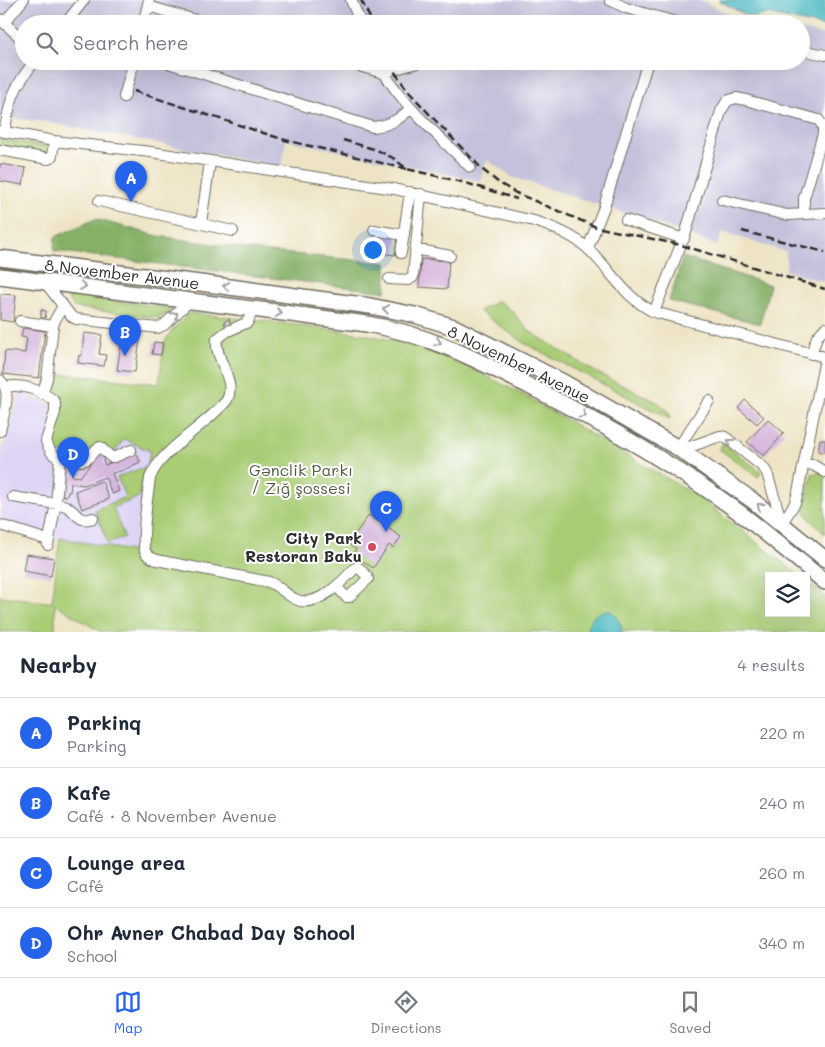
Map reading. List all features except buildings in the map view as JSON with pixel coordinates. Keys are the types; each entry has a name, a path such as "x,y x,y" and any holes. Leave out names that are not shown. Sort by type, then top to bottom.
{"highway":[{"name":"8 November Avenue","path":"0,258 370,306 415,315 454,327 563,382 680,449 782,523 825,559"},
{"name":"8 November Avenue","path":"0,276 191,300 388,328 422,337 462,352 553,398 657,456 740,513 825,582"}],"street":[{"path":"15,33 2,21 23,0"},
{"path":"72,15 84,0"},
{"path":"350,0 357,15"},
{"path":"610,0 644,15"},
{"path":"148,3 183,15"},
{"path":"810,52 825,55"},
{"path":"28,70 20,80 12,96 2,132 54,141 151,152 364,184 416,193 551,226 576,239 588,248 628,294 640,305 654,312 825,358 794,503 782,523"},
{"path":"124,97 132,70"},
{"path":"191,70 373,127 388,125 402,118 411,108"},
{"path":"372,70 383,73 393,70"},
{"path":"382,70 411,108 470,167"},
{"path":"588,248 604,207 645,70"},
{"path":"654,312 684,239 721,111 727,101 736,98 819,120 823,127 823,134 804,198 804,214"},
{"path":"0,150 48,159 52,156 54,141"},
{"path":"200,223 210,162"},
{"path":"401,253 416,193"},
{"path":"389,279 411,279 415,249 416,193"},
{"path":"722,200 787,216 825,213"},
{"path":"99,202 233,231"},
{"path":"626,220 684,239"},
{"path":"374,230 404,235"},
{"path":"415,249 450,256"},
{"path":"44,281 76,320 158,328 164,325 191,300"},
{"path":"42,394 47,379 54,320 64,306"},
{"path":"252,309 248,322 226,332 217,339 217,346 229,384 227,400 201,426 166,455 152,471 144,537 145,552 149,557 157,560 276,584 301,601 308,601 324,595 337,587"},
{"path":"20,321 53,326"},
{"path":"811,354 817,337 825,328"},
{"path":"0,431 7,395 3,383 22,385 52,399 56,404 46,441 54,455 82,462 100,447 111,457 131,450"},
{"path":"680,449 709,401"},
{"path":"680,449 715,437 725,437 763,467 767,473 782,523"},
{"path":"0,525 48,543 56,504 60,458"},
{"path":"804,463 813,465 825,472"},
{"path":"13,497 68,507 81,520 85,521 93,518"}],"shaded area":[{"path":"0,0 700,0 730,15 15,15 15,70 810,70 810,32 825,35 825,282 786,271 786,252 723,232 717,246 677,230 512,177 487,160 481,181 286,140 282,167 46,122 0,117"},
{"path":"20,391 52,405 51,410 76,414 150,451 142,498 142,553 60,538 0,522 0,458"}],"green space":[{"path":"0,139 49,147 48,153 0,146"},
{"path":"95,219 158,236 261,251 386,263 386,292 54,251 55,237"},
{"path":"683,257 770,285 760,324 669,301"},
{"path":"66,295 171,308 170,312 159,318 78,308 74,307"},
{"path":"498,301 512,311 529,331 597,373 657,402 667,410 670,419 524,343 479,311"},
{"name":"Gənclik Parkı / Zığ şossesi","path":"189,313 257,320 363,334 413,345 463,364 527,397 697,496 795,572 765,572 765,617 810,617 810,584 825,596 825,632 101,632 55,604 55,632 0,632 0,596 54,603 52,602 60,538 142,553 142,498 150,451 124,439 114,453 97,443 83,457 65,455 58,452 53,447 50,439 63,400 48,390 53,373 159,384 164,343 173,329"},
{"path":"723,443 761,472 758,477 719,449"},
{"path":"145,467 139,497 113,508 124,537 108,544 95,510 125,497 117,477"},
{"path":"820,472 825,477 825,534 811,521 804,510 812,474"}],"water":[{"path":"718,0 825,0 825,27 810,24 810,15 745,15"},
{"path":"608,610 616,616 623,632 586,632 593,617"}],"railway":[{"path":"361,0 368,15"},
{"path":"394,70 409,92 483,170 499,183 516,193 596,227 681,245 825,289"},
{"path":"134,91 285,140 407,169"},
{"path":"343,140 377,150 393,158 407,169 466,183 517,199"},
{"path":"742,231 825,252"}],"place":[{"name":"Parkinq","path":"131,202"},
{"name":"Kafe","path":"125,356"},
{"name":"Ohr Avner Chabad Day School","path":"73,478"},
{"name":"Lounge area","path":"386,532"},
{"name":"City Park Restoran Baku","path":"372,547"}]}
